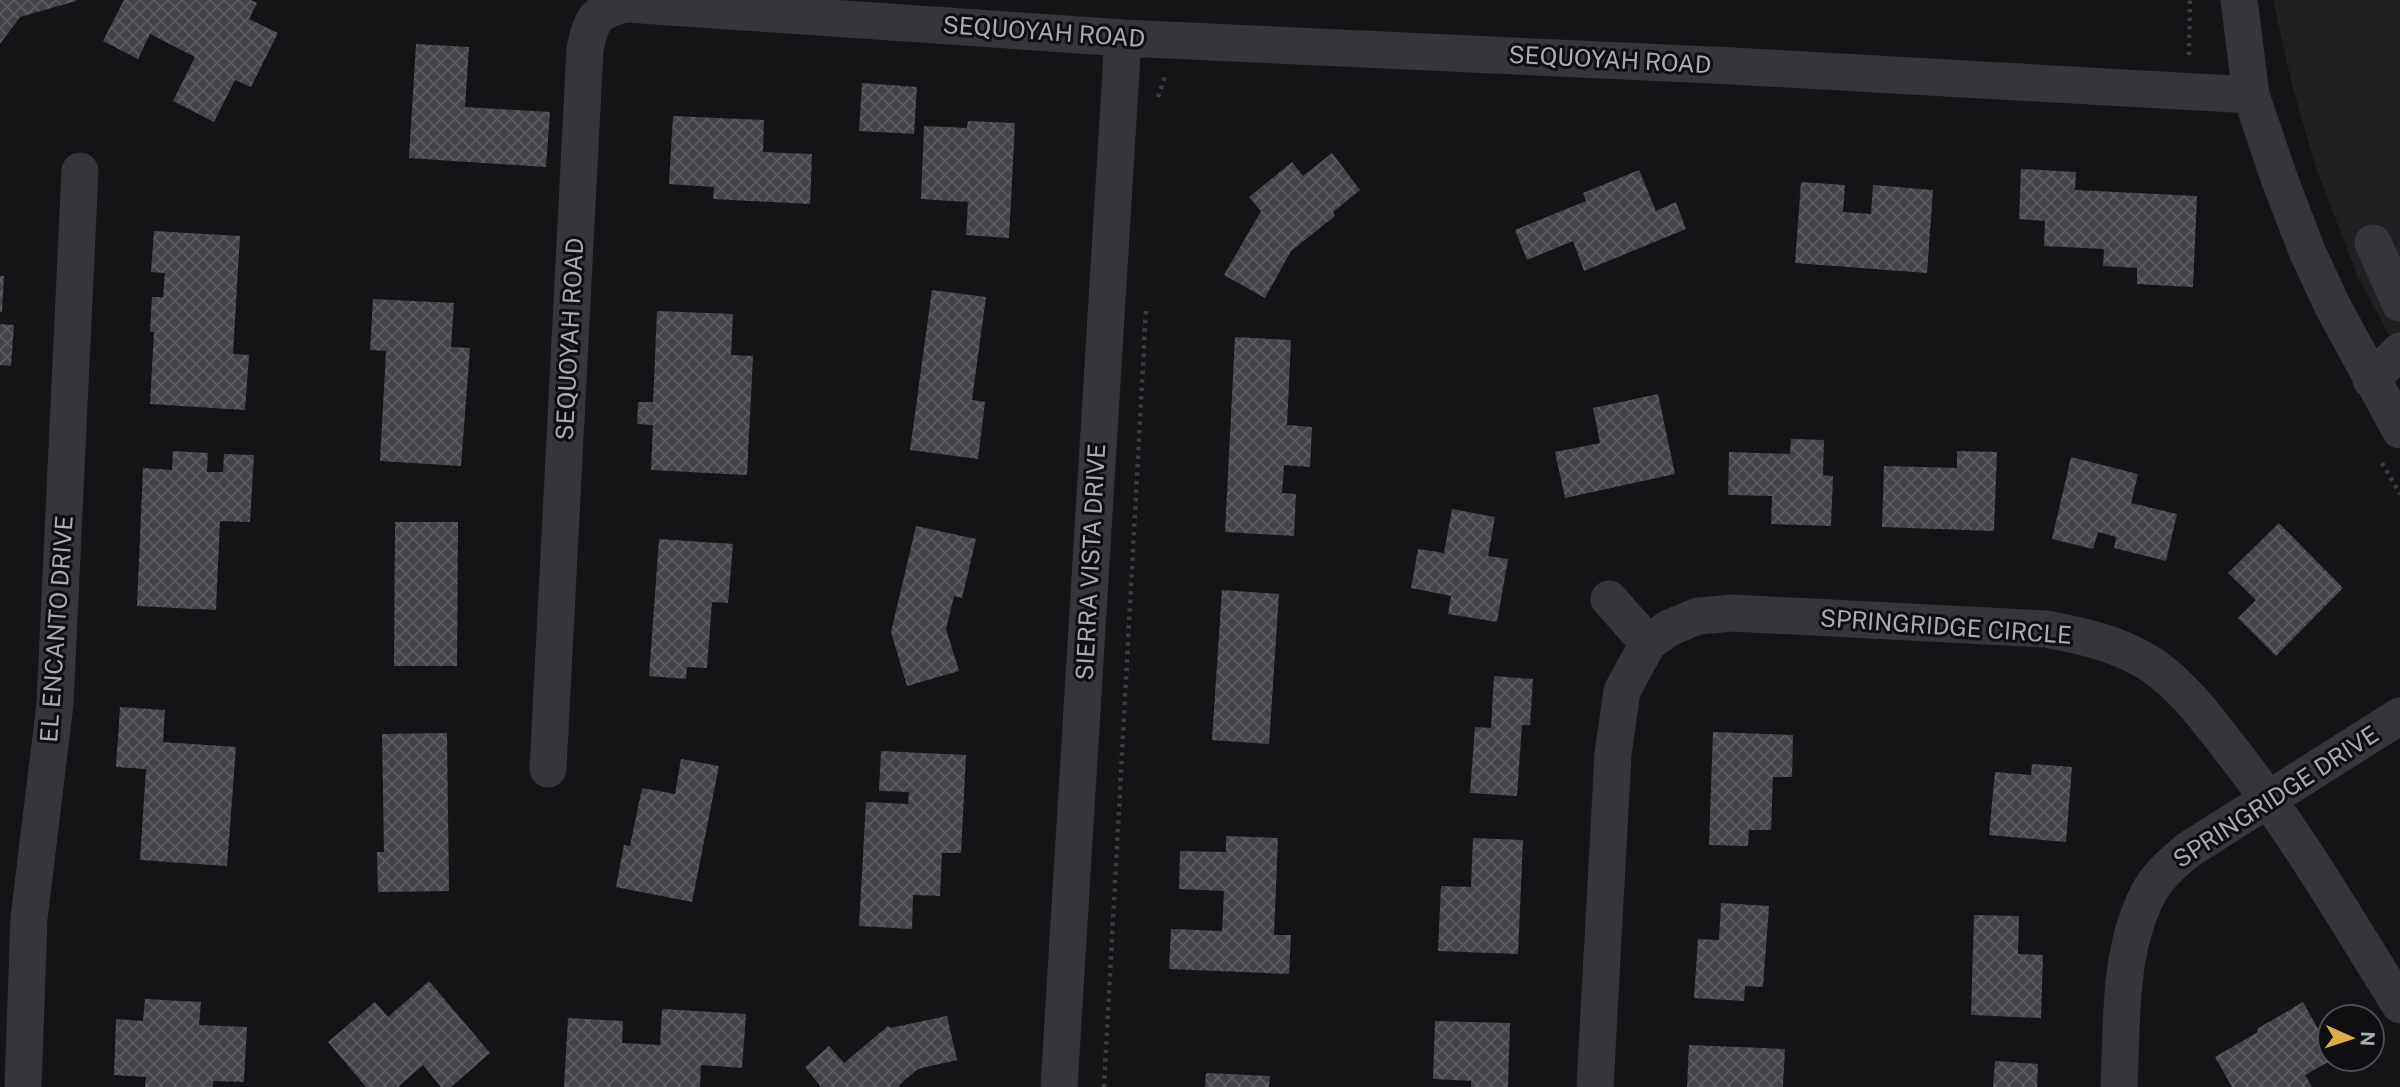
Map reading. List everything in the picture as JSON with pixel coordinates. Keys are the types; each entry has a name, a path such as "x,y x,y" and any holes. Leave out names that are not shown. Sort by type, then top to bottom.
{"street":[{"path":"2239,0 2250,95 2307,251 2333,307 2400,430"},
{"name":"SEQUOYAH ROAD","path":"548,769 585,49 591,24 606,9 626,4 1123,38 1760,67 2250,95"},
{"name":"SIERRA VISTA DRIVE","path":"1059,1087 1123,38"},
{"name":"EL ENCANTO DRIVE","path":"23,1087 29,918 55,704 80,171"},
{"path":"2373,243 2400,303"},
{"path":"2371,380 2400,351"},
{"path":"1609,599 1648,643"},
{"name":"SPRINGRIDGE CIRCLE","path":"1595,1087 1613,754 1622,691 1648,643 1668,628 1698,616 1733,613 2046,629 2084,636 2140,659 2175,684 2199,708 2269,799 2400,1005"},
{"name":"SPRINGRIDGE DRIVE","path":"2119,1087 2124,988 2130,942 2148,892 2163,872 2188,850 2400,716"}],"path":[{"path":"2189,63 2190,0"},
{"path":"1158,98 1164,76 1174,71"},
{"path":"1104,1087 1146,307"}],"shaded area":[{"path":"2273,0 2400,0 2400,356 2357,275 2315,165 2292,85"}],"building":[{"path":"0,0 76,1 20,17 0,44"},
{"path":"124,0 251,0 257,3 249,19 278,33 251,87 235,80 214,122 173,101 195,57 150,34 138,59 103,41"},
{"path":"416,44 469,47 465,107 550,112 546,167 409,158"},
{"path":"862,83 917,87 914,134 859,131"},
{"path":"673,116 764,120 763,152 812,154 810,204 713,199 714,187 669,184"},
{"path":"968,121 1015,123 1009,238 966,235 968,202 921,199 924,126 967,128"},
{"path":"1332,153 1360,190 1333,212 1335,216 1291,251 1265,298 1224,275 1261,211 1249,197 1292,162 1303,176"},
{"path":"2021,169 2076,172 2075,190 2197,196 2193,287 2137,284 2137,268 2103,266 2104,249 2044,246 2045,221 2019,219"},
{"path":"1639,170 1656,211 1676,202 1686,229 1584,271 1573,241 1527,260 1515,230 1586,201 1583,193"},
{"path":"1801,182 1845,185 1843,212 1871,214 1873,185 1933,190 1927,273 1795,263"},
{"path":"154,231 240,236 233,354 249,355 245,410 150,404 154,332 150,332 152,297 163,297 165,273 151,272"},
{"path":"0,276 4,276 2,312 0,312"},
{"path":"932,290 986,297 972,400 985,402 978,459 910,450"},
{"path":"373,299 454,303 451,347 470,348 461,466 380,461 386,351 370,350"},
{"path":"657,311 733,314 731,355 753,356 747,475 651,470 653,425 637,424 638,402 653,402"},
{"path":"0,324 14,325 11,366 0,365"},
{"path":"1235,337 1291,340 1287,425 1312,427 1310,467 1284,465 1282,493 1296,494 1294,536 1225,532"},
{"path":"1658,394 1675,474 1565,498 1555,452 1600,443 1593,408"},
{"path":"1791,439 1824,440 1823,475 1833,476 1831,526 1771,524 1772,496 1728,495 1729,452 1790,454"},
{"path":"173,451 208,453 207,472 223,472 224,454 254,455 250,522 220,521 216,610 137,606 143,468 172,470"},
{"path":"1957,451 1997,452 1994,531 1882,527 1884,466 1957,468"},
{"path":"2071,457 2138,474 2131,503 2177,514 2166,561 2114,548 2116,537 2098,532 2093,549 2052,539"},
{"path":"1452,509 1495,517 1488,556 1508,559 1497,622 1448,614 1451,596 1411,588 1418,549 1444,553"},
{"path":"395,522 458,522 457,666 394,666"},
{"path":"2279,523 2343,588 2276,656 2238,618 2256,600 2228,573"},
{"path":"916,526 976,539 962,598 954,596 946,629 959,671 907,686 891,632"},
{"path":"659,539 733,544 728,603 712,602 707,668 687,667 686,679 649,676"},
{"path":"1222,590 1279,594 1269,744 1212,740"},
{"path":"1494,676 1533,679 1530,725 1522,725 1517,796 1470,793 1475,727 1491,728"},
{"path":"120,707 165,710 163,742 236,747 227,866 140,860 146,769 116,767"},
{"path":"1713,732 1793,735 1792,777 1773,777 1771,830 1749,830 1748,846 1709,845"},
{"path":"447,733 449,891 378,892 377,852 384,852 382,734"},
{"path":"881,751 966,755 961,853 942,853 940,896 913,895 912,929 859,926 866,802 908,804 909,792 879,791"},
{"path":"681,759 719,766 692,902 616,887 624,845 630,846 642,788 675,794"},
{"path":"2032,764 2072,767 2066,842 1989,835 1995,772 2031,775"},
{"path":"1226,836 1278,838 1274,935 1291,935 1289,974 1169,969 1171,929 1222,931 1224,891 1179,889 1180,851 1226,852"},
{"path":"1473,838 1523,840 1518,954 1438,951 1441,886 1471,887"},
{"path":"1721,903 1769,906 1763,987 1745,986 1744,1001 1694,998 1698,939 1719,940"},
{"path":"1974,915 2019,916 2018,954 2043,955 2041,1018 1971,1015"},
{"path":"429,981 490,1053 451,1087 441,1087 423,1065 398,1087 366,1087 328,1042 375,1002 388,1017"},
{"path":"145,999 201,1002 199,1025 247,1027 244,1082 213,1081 213,1087 145,1087 146,1077 114,1075 116,1019 143,1021"},
{"path":"2303,1002 2316,1025 2316,1069 2305,1075 2312,1087 2232,1087 2215,1057 2258,1032 2257,1029"},
{"path":"662,1009 746,1014 742,1068 701,1065 700,1087 564,1087 568,1018 623,1021 622,1043 660,1045"},
{"path":"947,1016 957,1060 918,1069 899,1085 900,1087 821,1087 805,1067 829,1046 844,1063 888,1026 890,1028"},
{"path":"1435,1021 1510,1023 1508,1087 1471,1087 1471,1081 1433,1079"},
{"path":"1689,1045 1785,1049 1783,1087 1687,1087"},
{"path":"1995,1061 2038,1064 2037,1087 1993,1087"},
{"path":"1206,1073 1270,1076 1269,1087 1205,1087"}]}
